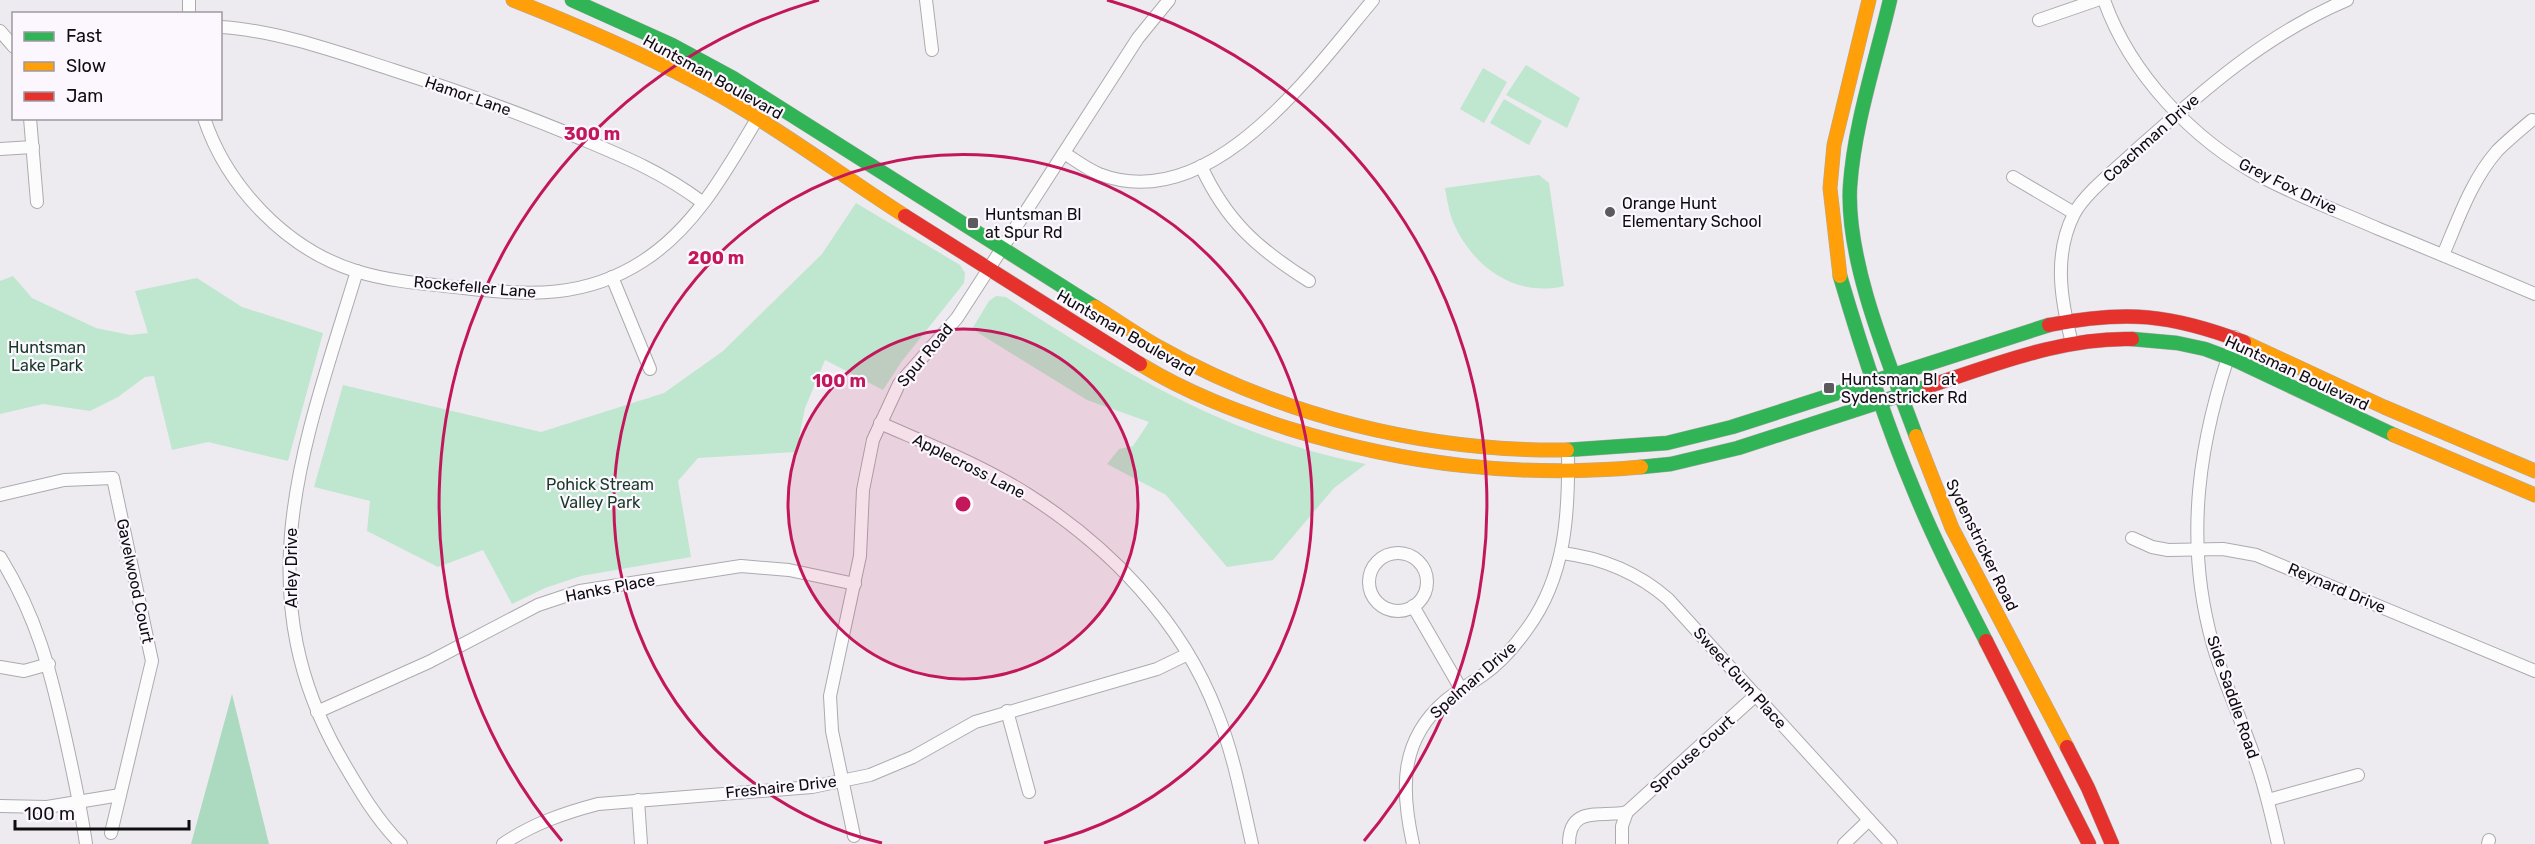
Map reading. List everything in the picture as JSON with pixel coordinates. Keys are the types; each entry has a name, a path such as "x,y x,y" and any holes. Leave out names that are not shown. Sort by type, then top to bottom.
{"street":[{"name":"Huntsman Boulevard","path":"513,0 583,28 662,65 757,119 988,269 1160,376 1241,413 1317,438 1395,457 1466,467 1569,472 1645,468 1696,459 2072,343 2099,339 2159,340 2205,349 2255,368 2355,418 2535,495"},
{"name":"Huntsman Boulevard","path":"572,0 672,45 733,78 1158,346 1212,374 1281,403 1354,425 1435,442 1501,448 1568,450 1642,446 1691,438 1732,427 2066,320 2123,315 2152,316 2208,327 2235,337 2364,398 2535,471"},
{"path":"926,0 932,50"},
{"name":"Spur Road","path":"854,836 832,731 830,696 862,543 863,490 867,462 880,423 899,384 957,318 1138,38 1169,0"},
{"path":"1064,153 1102,175 1128,180 1156,181 1175,177 1201,166 1237,144 1278,110 1372,0"},
{"path":"1869,0 1834,145 1830,188 1840,276 1873,381 1912,487 1937,544 2089,844"},
{"name":"Sydenstricker Road","path":"1890,0 1855,146 1850,188 1852,230 1862,275 1901,396 1931,479 1952,528 2088,788 2112,844"},
{"path":"2039,20 2097,0"},
{"name":"Grey Fox Drive","path":"2104,0 2137,64 2161,95 2218,149 2263,177 2535,294"},
{"name":"Coachman Drive","path":"2072,343 2061,295 2061,259 2074,213 2107,177 2178,112 2241,60 2300,22 2347,0"},
{"name":"Hamor Lane","path":"222,27 257,31 343,55 472,96 643,164 672,180 702,202"},
{"path":"0,31 12,45"},
{"name":"Rockefeller Lane","path":"205,120 223,161 259,209 304,246 357,272 414,283 527,295 577,289 612,277 645,260 669,242 688,223 722,176 768,101"},
{"path":"30,120 37,202"},
{"path":"2443,255 2469,195 2483,170 2496,152 2532,120"},
{"path":"0,149 33,147"},
{"path":"1201,166 1212,190 1238,226 1266,253 1309,281"},
{"path":"2013,177 2074,213"},
{"name":"Arley Drive","path":"357,272 324,376 297,483 290,533 288,580 297,650 317,712 362,794 401,844"},
{"path":"612,277 650,369"},
{"name":"Side Saddle Road","path":"2235,337 2210,416 2203,449 2196,522 2198,549 2202,589 2213,645 2268,800 2278,844"},
{"name":"Applecross Lane","path":"880,423 992,474 1027,494 1102,551 1144,592 1170,626 1208,691 1227,740 1252,844"},
{"name":"Spelman Drive","path":"1413,844 1404,795 1407,762 1414,742 1423,726 1444,702 1497,664 1528,628 1553,581 1562,553 1567,523 1568,450"},
{"name":"Gavelwood Court","path":"0,495 64,480 113,478 152,661 111,833"},
{"name":"Reynard Drive","path":"2132,538 2152,547 2168,550 2235,550 2275,561 2535,671"},
{"name":"Sweet Gum Place","path":"1562,553 1593,558 1621,568 1656,588 1683,614 1891,844"},
{"path":"1391,554 1407,555 1414,558 1425,571 1427,586 1424,594 1413,606 1398,611 1376,600 1372,593 1370,577 1372,569 1383,557 1391,554"},
{"path":"0,557 17,585 36,625 49,664 80,802 86,844"},
{"name":"Hanks Place","path":"317,712 429,662 538,605 579,591 741,566 789,570 855,584"},
{"path":"1413,606 1461,689"},
{"name":"Freshaire Drive","path":"503,844 536,825 565,813 598,804 842,782 890,767 967,726 1006,711 1157,669 1188,654"},
{"path":"0,667 24,671 49,664"},
{"name":"Sprouse Court","path":"1627,812 1756,695"},
{"path":"1006,711 1029,792"},
{"path":"2268,800 2358,775"},
{"path":"0,806 47,807 120,795"},
{"path":"638,801 641,844"},
{"path":"1569,844 1572,827 1585,816 1627,812 1622,826 1622,844"},
{"path":"1844,844 1869,820"}],"green space":[{"path":"1526,65 1580,98 1567,128 1506,95"},
{"path":"1483,68 1507,82 1484,123 1460,109"},
{"path":"1504,99 1542,121 1529,145 1490,123"},
{"path":"1539,175 1549,183 1564,286 1546,289 1513,283 1498,276 1472,254 1454,224 1445,188"},
{"name":"Pohick Stream Valley Park","path":"856,203 960,265 965,273 964,283 902,361 883,390 825,360 805,408 796,452 698,458 678,481 691,557 581,576 545,588 512,604 483,550 438,567 367,531 370,501 314,487 343,385 541,432 664,393 723,351 822,254"},
{"name":"Huntsman Lake Park","path":"13,276 32,298 96,328 130,335 148,333 135,291 197,278 242,307 323,333 288,461 208,442 172,450 154,376 145,377 118,397 90,411 43,404 0,414 0,281"},
{"path":"996,296 1006,297 1134,375 1223,419 1269,438 1317,453 1366,464 1334,488 1273,560 1227,567 1166,495 1107,464 1119,449 1133,446 1149,422 1087,400 972,329 989,301"},
{"path":"232,694 269,844 191,844"}],"traffic: fast":[{"path":"572,0 672,45 733,78 1095,307"},
{"path":"1890,0 1856,140 1850,187 1851,217 1862,280 1916,436"},
{"path":"1840,276 1902,462 1938,546 1986,641"},
{"path":"1567,450 1667,443 1732,427 2049,325"},
{"path":"2132,339 2177,343 2205,349 2237,361 2394,435"},
{"path":"1641,467 1671,464 1738,448 1929,386"}],"traffic: slow":[{"path":"513,0 618,44 721,96 768,124 905,216"},
{"path":"1840,276 1830,188 1834,145 1869,0"},
{"path":"1095,307 1157,346 1204,371 1304,410 1355,425 1460,444 1514,449 1567,450"},
{"path":"2244,342 2384,407 2535,471"},
{"path":"1140,364 1194,393 1251,416 1377,452 1464,466 1507,469 1551,471 1641,467"},
{"path":"2394,435 2535,495"},
{"path":"1916,436 1952,528 2067,747"}],"traffic: jam":[{"path":"905,216 1140,364"},
{"path":"2049,325 2102,317 2148,317 2193,325 2244,342"},
{"path":"1929,386 2054,347 2132,339"},
{"path":"1986,641 2089,844"},
{"path":"2067,747 2112,844"}],"place":[{"name":"Orange Hunt Elementary School","path":"1610,212"},
{"name":"Huntsman Bl at Spur Rd","path":"973,223"},
{"name":"Huntsman Bl at Sydenstricker Rd","path":"1829,388"}]}
